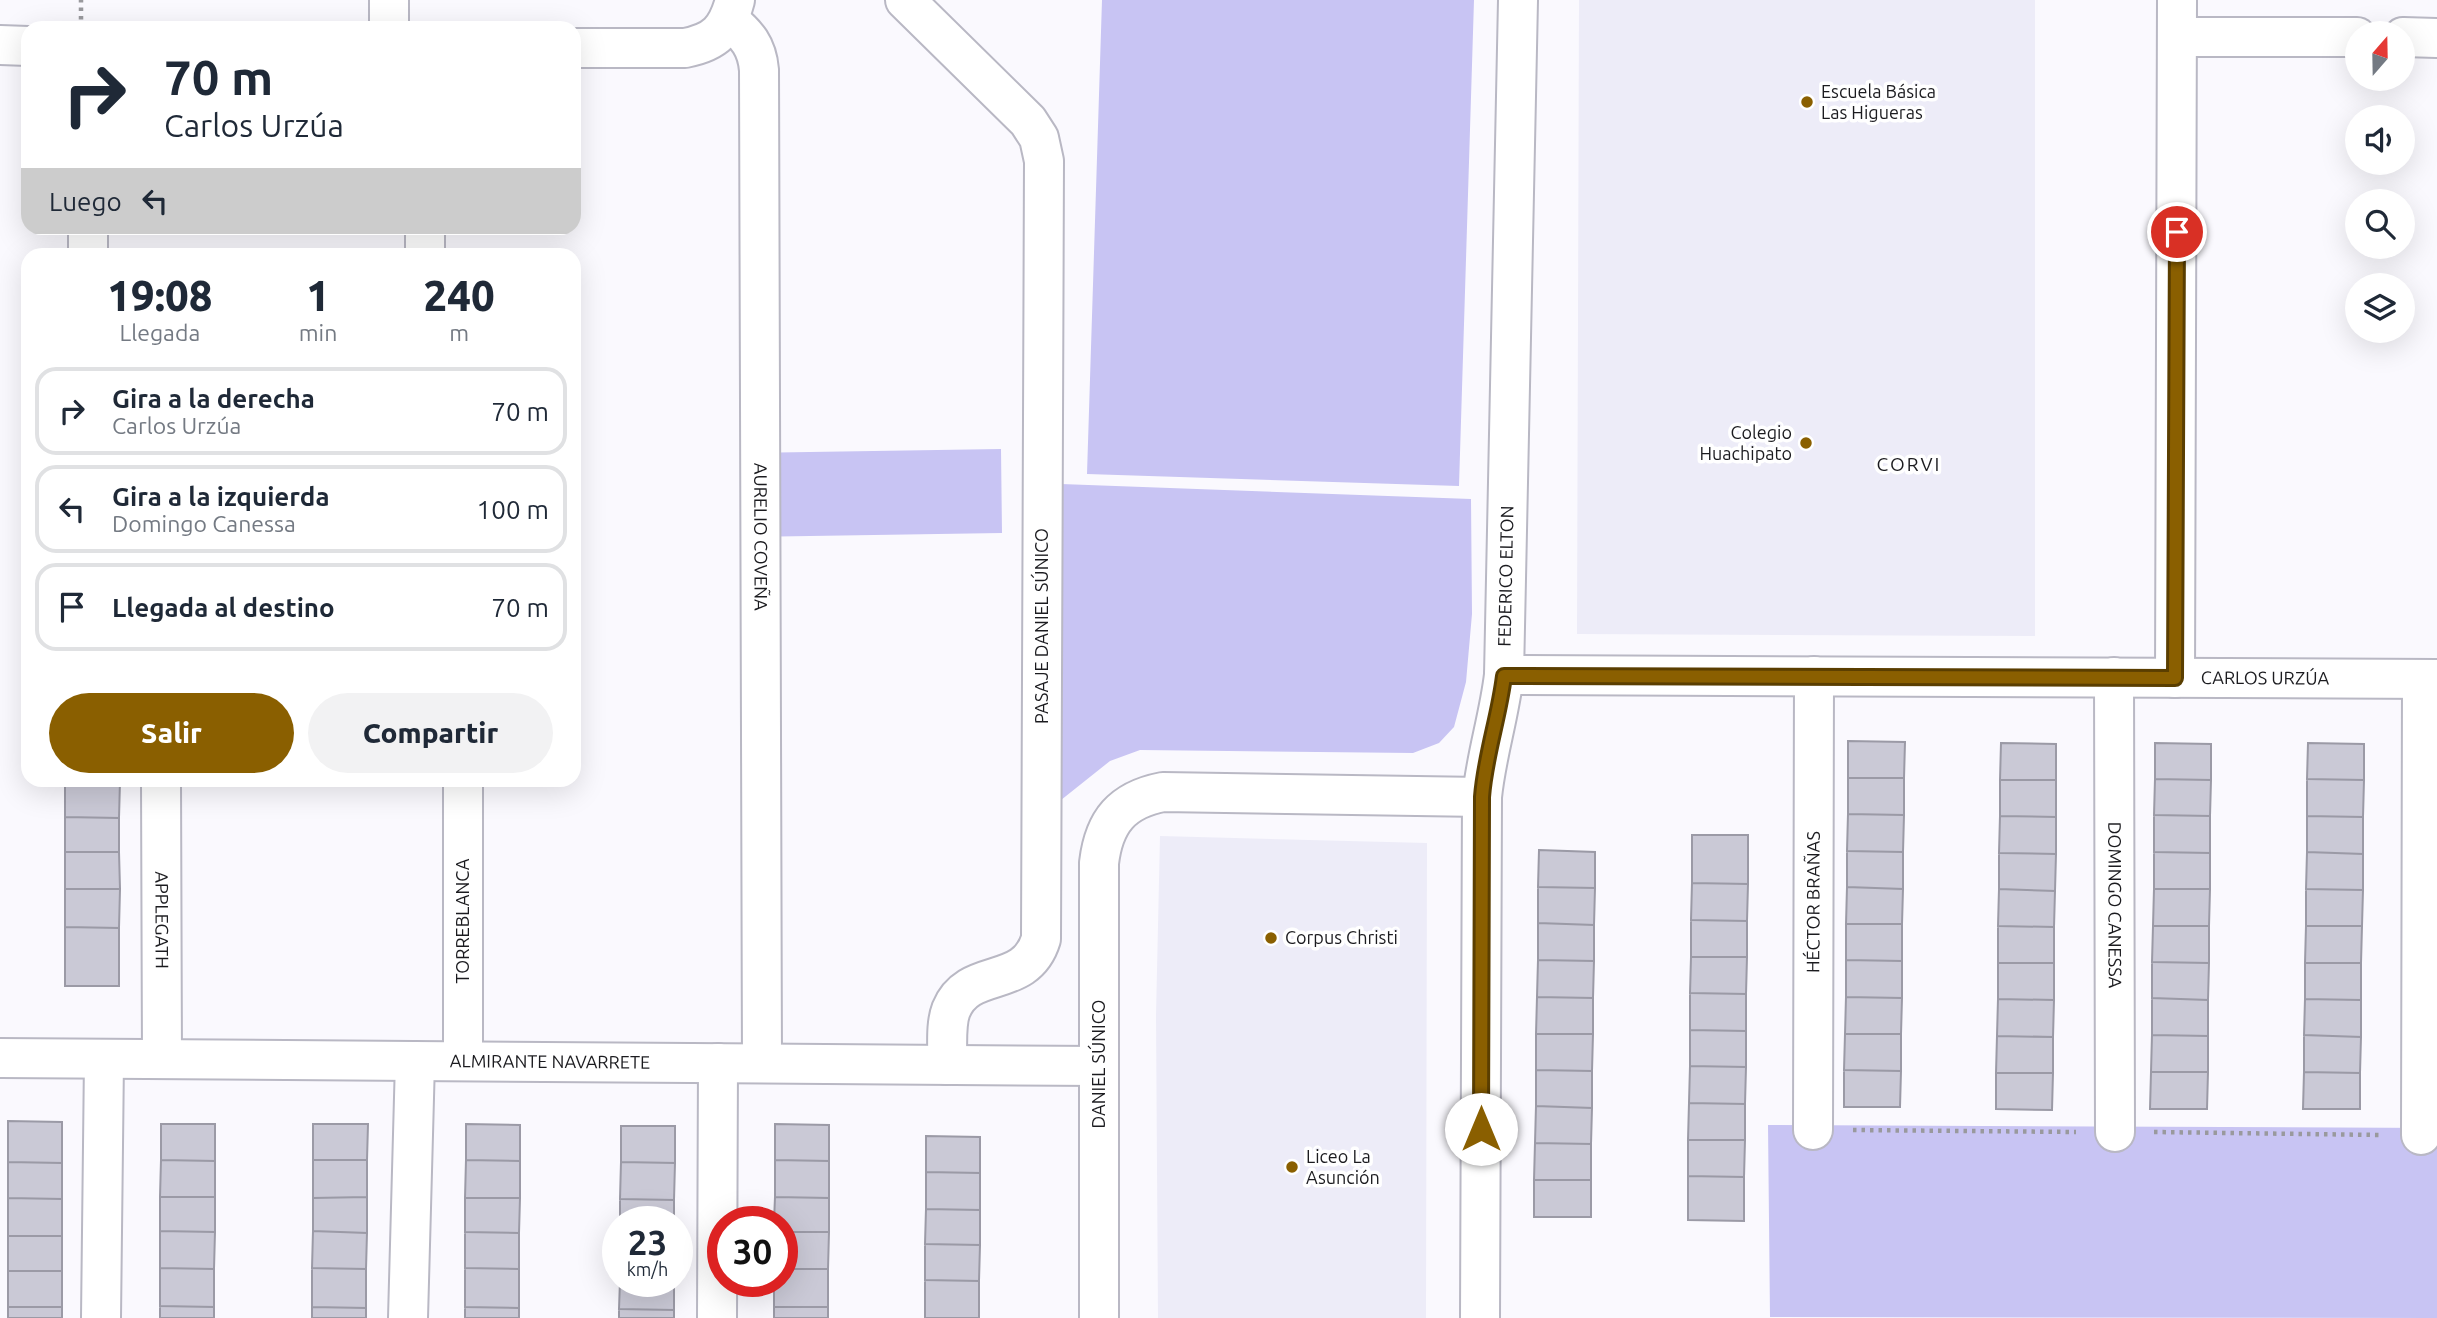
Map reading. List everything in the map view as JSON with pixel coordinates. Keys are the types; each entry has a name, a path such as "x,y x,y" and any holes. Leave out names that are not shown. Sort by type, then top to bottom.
{"street":[{"path":"389,0 389,21"},
{"name":"PASAJE DANIEL SÚNICO","path":"905,0 1028,121 1039,138 1044,161 1041,939 1031,960 1022,968 975,985 964,992 955,1003 948,1023 947,1065"},
{"name":"FEDERICO ELTON","path":"1480,1318 1482,797 1484,770 1500,708 1504,676 1518,0"},
{"path":"581,48 703,44 719,34 732,10"},
{"name":"AURELIO COVEÑA","path":"732,10 752,41 760,70 762,1063"},
{"path":"2175,678 2177,18 2345,36"},
{"path":"2415,37 2437,38"},
{"path":"0,45 21,46"},
{"name":"CARLOS URZÚA","path":"1504,676 2429,679"},
{"name":"HÉCTOR BRAÑAS","path":"1813,1130 1814,676"},
{"name":"DOMINGO CANESSA","path":"2114,677 2115,1132"},
{"path":"2421,1135 2429,679"},
{"name":"APPLEGATH","path":"161,787 162,1059"},
{"name":"TORREBLANCA","path":"463,787 463,1061"},
{"name":"DANIEL SÚNICO","path":"1099,1318 1099,863 1104,836 1117,814 1146,795 1163,792 1482,797"},
{"name":"ALMIRANTE NAVARRETE","path":"0,1058 1099,1066"},
{"path":"101,1318 104,1059"},
{"path":"408,1318 415,1061"},
{"path":"717,1318 718,1063"}],"path":[{"path":"81,0 81,21"}],"shaded area":[{"path":"1102,0 1474,0 1459,486 1087,474"},
{"name":"Colegio Huachipato","path":"1579,0 2035,0 2035,636 1577,634"},
{"path":"1001,449 1002,533 748,537 746,453"},
{"path":"1061,484 1471,499 1472,614 1466,682 1454,727 1439,743 1413,753 1140,750 1110,761 1056,804"},
{"name":"Liceo La Asunción","path":"1160,836 1427,843 1426,1318 1158,1318 1156,1015"},
{"path":"1768,1125 2437,1128 2437,1318 1770,1317"}],"building":[{"path":"1848,741 1905,742 1904,778 1848,778"},
{"path":"2001,743 2056,744 2056,780 2000,780"},
{"path":"2155,743 2211,744 2211,780 2155,779"},
{"path":"2308,743 2364,744 2364,780 2307,779"},
{"path":"1848,778 1904,778 1904,815 1848,814"},
{"path":"2155,779 2211,780 2210,816 2154,815"},
{"path":"2307,779 2364,780 2363,817 2307,816"},
{"path":"2000,780 2056,780 2056,817 2000,816"},
{"path":"65,787 120,787 119,818 65,817"},
{"path":"1848,814 1904,815 1903,852 1847,851"},
{"path":"2154,815 2210,816 2210,853 2154,852"},
{"path":"2000,816 2056,817 2056,854 1999,853"},
{"path":"2307,816 2363,817 2363,854 2307,852"},
{"path":"65,817 119,818 119,852 65,852"},
{"path":"1692,835 1748,835 1748,884 1692,883"},
{"path":"1539,850 1595,852 1595,888 1538,887"},
{"path":"1847,851 1903,852 1903,889 1847,887"},
{"path":"65,852 119,852 120,889 65,889"},
{"path":"2154,852 2210,853 2210,889 2154,889"},
{"path":"2307,852 2363,854 2363,890 2306,889"},
{"path":"1999,853 2056,854 2055,891 1999,889"},
{"path":"1692,883 1748,884 1747,921 1691,920"},
{"path":"1538,887 1595,888 1594,925 1538,923"},
{"path":"1847,887 1903,889 1902,924 1846,924"},
{"path":"65,889 120,889 119,928 65,927"},
{"path":"1999,889 2055,891 2054,927 1998,926"},
{"path":"2154,889 2210,889 2209,926 2153,926"},
{"path":"2306,889 2363,890 2362,926 2306,926"},
{"path":"1691,920 1747,921 1747,957 1691,957"},
{"path":"1538,923 1594,925 1594,961 1538,960"},
{"path":"1846,924 1902,924 1902,961 1846,960"},
{"path":"1998,926 2054,927 2054,963 1998,963"},
{"path":"2153,926 2209,926 2209,963 2152,962"},
{"path":"2306,926 2362,926 2361,963 2305,963"},
{"path":"65,927 119,928 119,986 65,986"},
{"path":"1691,957 1747,957 1746,994 1690,993"},
{"path":"1538,960 1594,961 1593,998 1537,997"},
{"path":"1846,960 1902,961 1902,998 1846,997"},
{"path":"2152,962 2209,963 2208,1000 2152,998"},
{"path":"1998,963 2054,963 2054,1000 1998,999"},
{"path":"2305,963 2361,963 2361,1000 2305,999"},
{"path":"1690,993 1746,994 1746,1031 1690,1030"},
{"path":"1537,997 1593,998 1593,1034 1536,1034"},
{"path":"1846,997 1902,998 1901,1034 1845,1034"},
{"path":"2152,998 2208,1000 2208,1036 2152,1035"},
{"path":"1998,999 2054,1000 2053,1037 1997,1036"},
{"path":"2305,999 2361,1000 2361,1037 2304,1035"},
{"path":"1690,1030 1746,1031 1746,1067 1690,1066"},
{"path":"1536,1034 1593,1034 1592,1071 1536,1070"},
{"path":"1845,1034 1901,1034 1901,1071 1844,1070"},
{"path":"2152,1035 2208,1036 2208,1072 2151,1072"},
{"path":"2304,1035 2361,1037 2360,1073 2304,1072"},
{"path":"1997,1036 2053,1037 2053,1073 1996,1073"},
{"path":"1690,1066 1746,1067 1745,1104 1689,1103"},
{"path":"1536,1070 1592,1071 1592,1108 1536,1106"},
{"path":"1844,1070 1901,1071 1900,1107 1844,1107"},
{"path":"2151,1072 2208,1072 2207,1109 2150,1109"},
{"path":"2304,1072 2360,1073 2360,1109 2303,1109"},
{"path":"1996,1073 2053,1073 2052,1110 1996,1109"},
{"path":"1689,1103 1745,1104 1745,1140 1688,1140"},
{"path":"1536,1106 1592,1108 1591,1144 1535,1143"},
{"path":"8,1121 62,1122 62,1163 8,1162"},
{"path":"161,1124 215,1124 215,1161 161,1160"},
{"path":"313,1124 368,1124 367,1160 313,1160"},
{"path":"466,1124 520,1125 520,1161 466,1160"},
{"path":"775,1124 829,1125 829,1161 775,1160"},
{"path":"621,1126 675,1126 675,1163 621,1162"},
{"path":"926,1136 980,1137 980,1173 926,1172"},
{"path":"1688,1140 1745,1140 1744,1177 1688,1176"},
{"path":"1535,1143 1591,1144 1591,1180 1534,1180"},
{"path":"161,1160 215,1161 215,1197 160,1197"},
{"path":"313,1160 367,1160 367,1197 313,1198"},
{"path":"466,1160 520,1161 520,1198 465,1198"},
{"path":"775,1160 829,1161 829,1198 775,1197"},
{"path":"8,1162 62,1163 62,1199 8,1198"},
{"path":"621,1162 675,1163 674,1200 620,1199"},
{"path":"926,1172 980,1173 980,1210 926,1209"},
{"path":"1688,1176 1744,1177 1744,1221 1688,1220"},
{"path":"1534,1180 1591,1180 1591,1217 1534,1217"},
{"path":"160,1197 215,1197 215,1232 160,1231"},
{"path":"367,1197 367,1233 313,1231 313,1198"},
{"path":"775,1197 829,1198 829,1232 798,1232 798,1206 775,1206"},
{"path":"8,1198 62,1199 62,1236 8,1236"},
{"path":"465,1198 520,1198 519,1233 465,1232"},
{"path":"620,1199 674,1200 674,1206 620,1206"},
{"path":"926,1209 980,1210 980,1245 925,1244"},
{"path":"160,1231 215,1232 214,1269 160,1268"},
{"path":"313,1231 367,1233 366,1269 312,1268"},
{"path":"465,1232 519,1233 519,1269 465,1268"},
{"path":"798,1232 829,1232 828,1269 798,1269"},
{"path":"8,1236 62,1236 62,1271 8,1271"},
{"path":"925,1244 980,1245 979,1281 925,1280"},
{"path":"160,1268 214,1269 214,1307 160,1306"},
{"path":"312,1268 366,1269 366,1308 312,1307"},
{"path":"465,1268 519,1269 519,1308 465,1307"},
{"path":"798,1269 828,1269 828,1307 774,1307 774,1297 798,1297"},
{"path":"8,1271 62,1271 62,1307 8,1307"},
{"path":"925,1280 979,1281 979,1318 925,1318"},
{"path":"619,1297 674,1297 674,1310 619,1309"},
{"path":"160,1306 214,1307 214,1318 160,1318"},
{"path":"8,1307 62,1307 62,1318 8,1318"},
{"path":"312,1307 366,1308 366,1318 312,1318"},
{"path":"465,1307 519,1308 519,1318 465,1318"},
{"path":"774,1307 828,1307 828,1318 774,1318"},
{"path":"619,1309 674,1310 674,1318 619,1318"}],"place":[{"name":"Escuela Básica Las Higueras","path":"1807,102"},
{"name":"Colegio Huachipato","path":"1806,443"},
{"name":"Corpus Christi","path":"1271,938"},
{"name":"Liceo La Asunción","path":"1292,1167"}],"district":[{"name":"CORVI","path":"1909,464"}],"route":[{"path":"1481,1129 1482,797 1484,770 1500,708 1504,676 2175,678 2177,232"}]}
